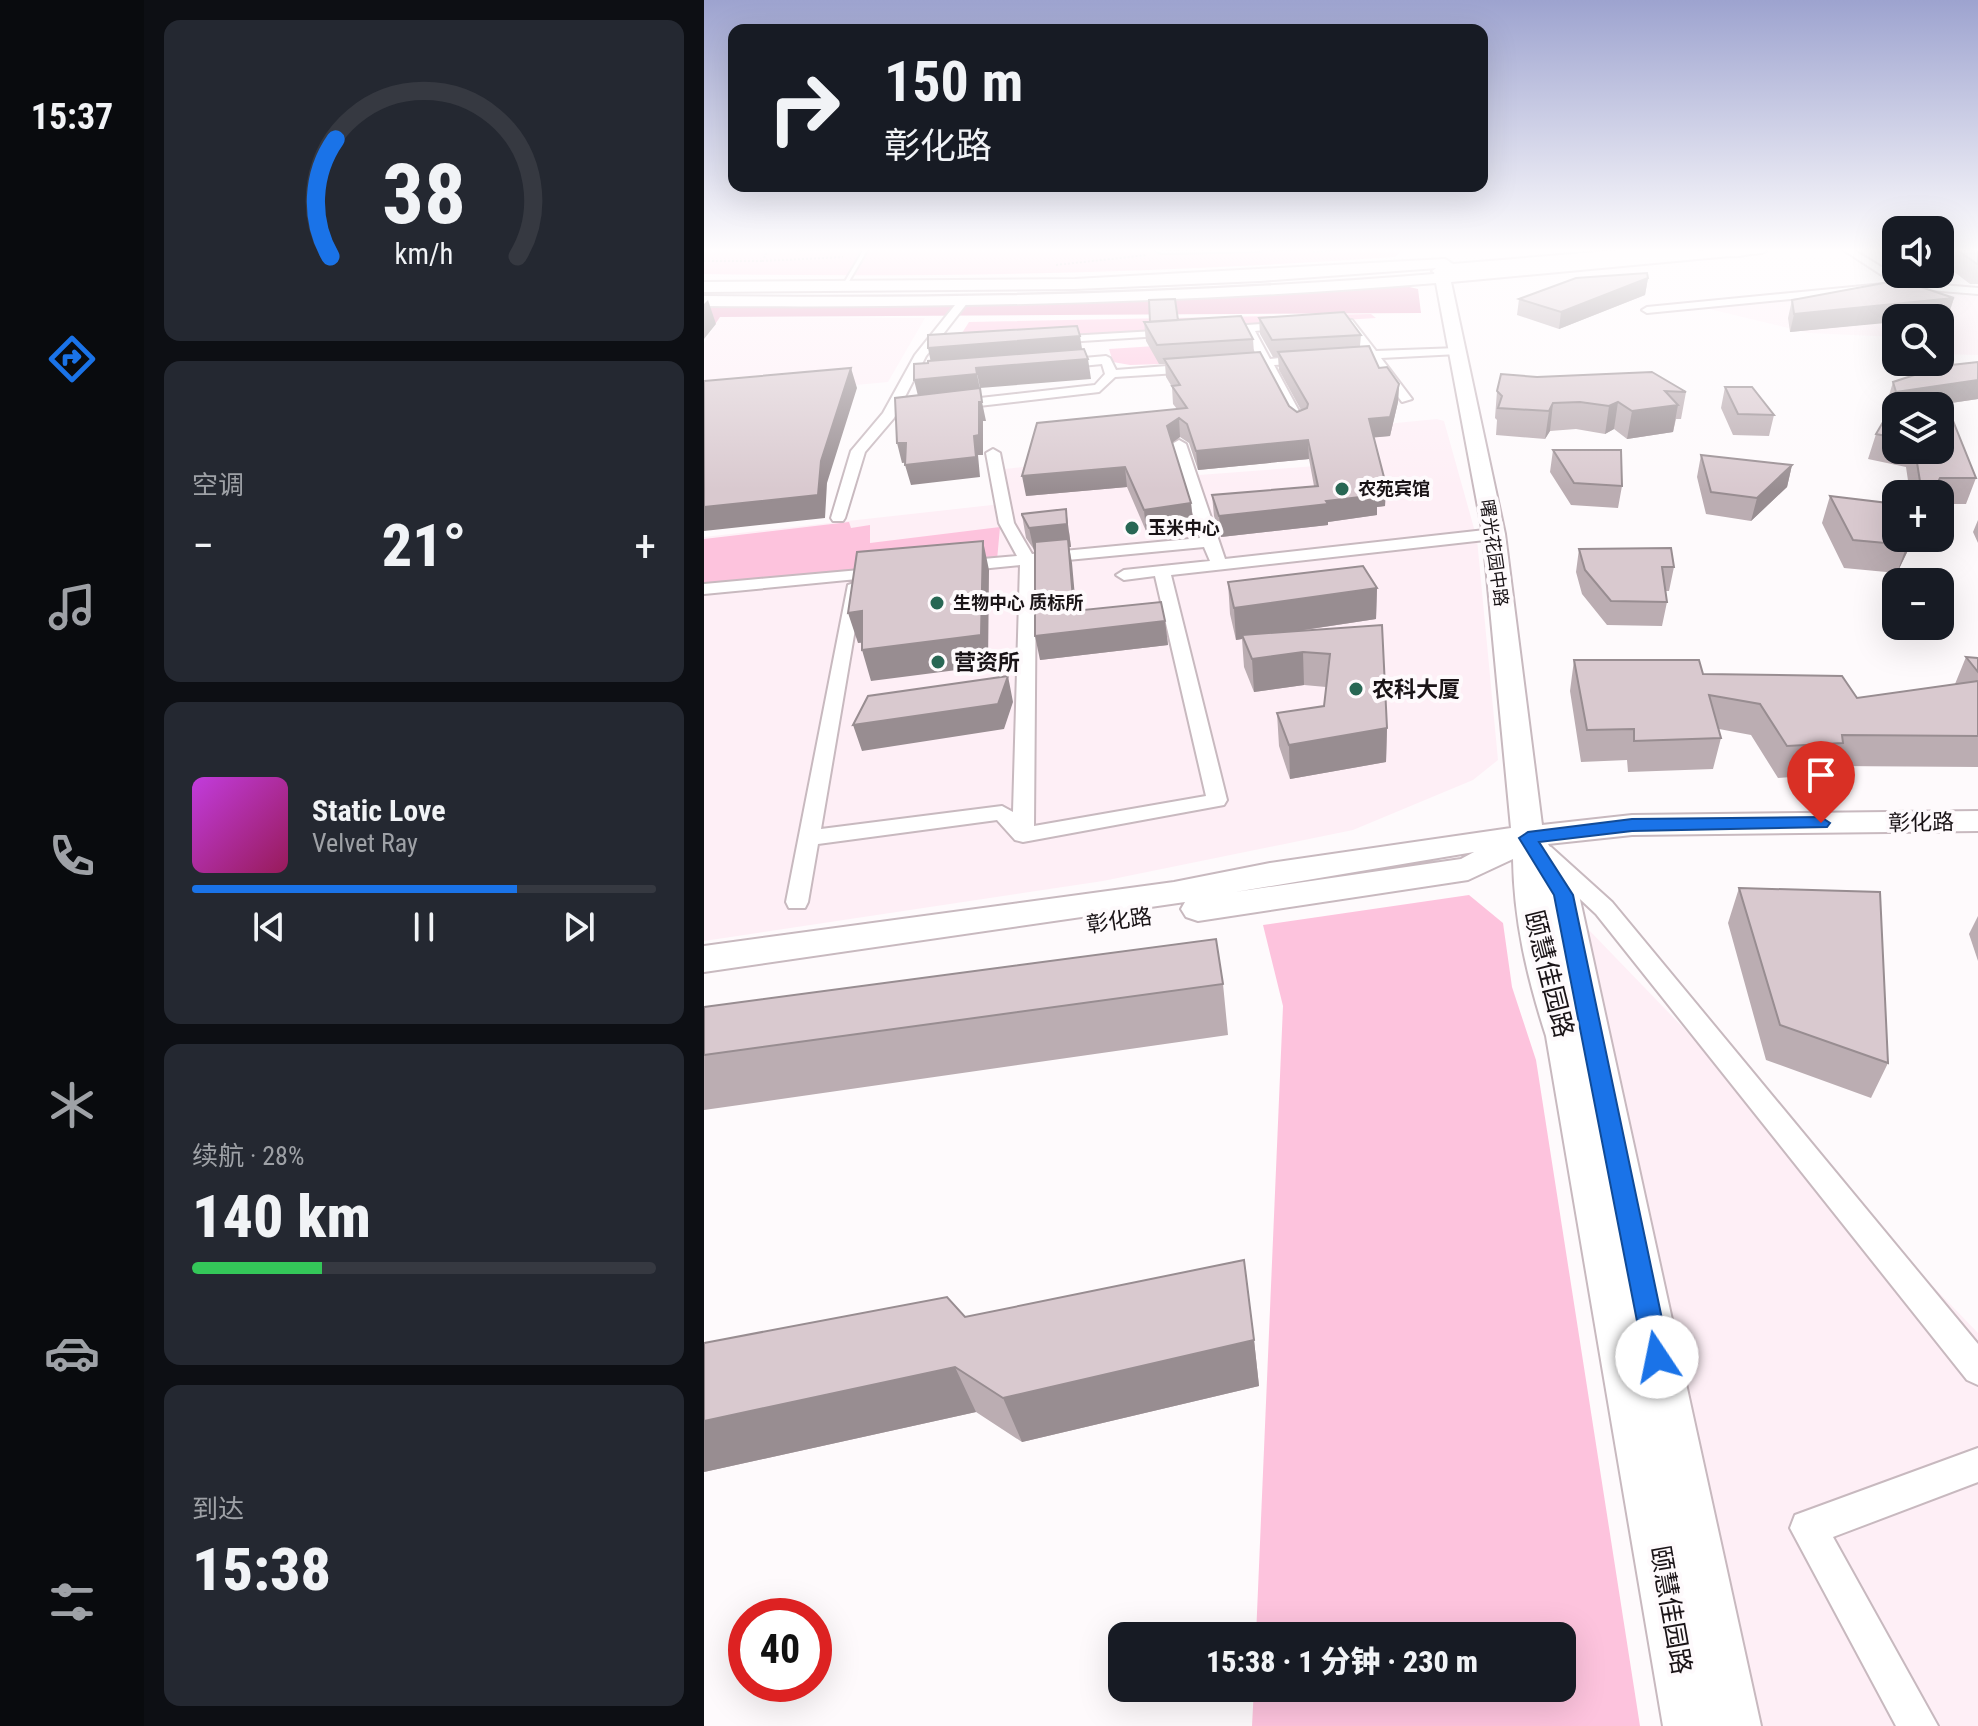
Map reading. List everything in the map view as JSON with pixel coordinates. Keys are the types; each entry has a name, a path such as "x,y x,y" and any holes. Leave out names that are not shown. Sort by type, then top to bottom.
{"street":[{"path":"838,518 858,451 892,410 909,376 941,330"},
{"path":"1204,331 1225,330"},
{"path":"1249,330 1299,424"},
{"path":"1354,330 1406,399"},
{"name":"曙光花园中路","path":"1453,330 1494,534 1528,838"},
{"path":"1044,341 1190,331"},
{"path":"1103,337 1111,374"},
{"path":"926,348 941,347"},
{"path":"1220,366 1458,351"},
{"path":"1046,365 1106,360"},
{"path":"938,406 1099,388 1111,374 1205,367"},
{"path":"909,376 925,375"},
{"path":"892,410 907,409"},
{"path":"1179,444 1209,542 1219,564"},
{"path":"993,453 1001,504 1014,545 1028,559 1023,835"},
{"path":"1124,575 1494,534"},
{"path":"950,567 1209,542"},
{"path":"704,589 903,571"},
{"path":"1023,835 1217,800 1162,571"},
{"path":"797,902 856,575"},
{"path":"808,838 1002,813 1023,835"},
{"name":"彰化路","path":"704,959 1174,893 1457,844 1632,825 1978,821"},
{"path":"1528,838 1604,908 1978,1369"},
{"name":"彰化路","path":"704,981 1468,869 1528,838"},
{"name":"颐慧佳园路","path":"1528,838 1530,897 1544,976 1565,1036 1692,1726"},
{"name":"颐慧佳园路","path":"1528,838 1563,895 1732,1726"},
{"path":"1918,1726 1808,1528 1978,1465"}],"shaded area":[{"path":"712,330 918,330 888,382 704,399 704,343"},
{"path":"964,330 1189,330 955,344"},
{"path":"1795,330 1882,330 1882,336 1809,333"},
{"path":"1954,330 1978,330 1978,355 1954,354"},
{"path":"1248,340 1260,361 1130,365 1113,362 1109,349"},
{"path":"1437,419 1444,421 1477,539 1498,760 1473,780 1353,830 1103,881 704,941 704,537 1001,504 996,470 1181,449 1199,475 1316,466 1303,432"},
{"path":"849,522 851,528 870,525 870,543 1000,527 997,560 704,585 704,539"},
{"path":"1469,895 1503,923 1512,987 1536,1060 1640,1726 1252,1726 1253,1702 1576,1702 1576,1622 1257,1622 1283,1006 1263,925"},
{"path":"1588,929 1978,1333 1978,1726 1759,1726"}],"building":[{"path":"1078,330 1080,336 928,348 928,335"},
{"path":"1148,330 1248,330 1253,339 1157,345"},
{"path":"1266,330 1357,330 1361,335 1272,340"},
{"path":"1369,346 1379,368 1387,367 1399,384 1390,417 1369,419 1386,485 1371,488 1377,495 1326,501 1328,504 1219,516 1212,495 1318,486 1308,440 1196,451 1187,424 1179,418 1167,426 1191,503 1144,510 1125,467 1022,476 1037,423 1187,408 1172,386 1180,385 1164,359 1260,352 1289,406 1297,412 1307,408 1308,404 1278,352"},
{"path":"1084,349 1088,359 976,368 977,374 914,380 914,364 928,361"},
{"path":"1978,362 1978,380 1896,392 1893,382 1911,376 1954,376 1954,365"},
{"path":"851,368 821,461 818,495 704,507 704,381"},
{"path":"1652,372 1686,392 1665,391 1678,405 1632,411 1618,402 1609,406 1580,402 1553,403 1549,411 1498,408 1502,396 1497,391 1501,374 1537,377"},
{"path":"1725,387 1752,387 1774,415 1738,414"},
{"path":"980,388 979,435 974,436 976,457 905,465 906,443 897,443 895,398"},
{"path":"1954,423 1976,478 1920,480 1917,464 1954,464"},
{"path":"1553,450 1621,450 1622,486 1574,483"},
{"path":"1701,455 1792,465 1757,498 1711,492"},
{"path":"1830,496 1882,502 1882,543 1853,540"},
{"path":"1066,509 1067,524 1029,528 1022,515 1022,514"},
{"path":"1068,539 1074,611 1161,602 1165,621 1035,636 1035,542"},
{"name":"生物中心 质标所","path":"983,541 981,635 862,650 862,611 848,613 857,552"},
{"path":"1671,548 1674,567 1662,567 1667,602 1611,601 1585,570 1579,549"},
{"path":"1363,566 1377,588 1234,608 1228,582"},
{"path":"1382,625 1387,728 1289,745 1277,713 1324,706 1330,654 1303,652 1252,659 1242,635"},
{"path":"1966,657 1978,658 1978,672"},
{"path":"1574,660 1699,660 1703,674 1842,676 1857,698 1978,681 1978,736 1842,735 1843,743 1787,746 1760,704 1709,695 1721,738 1634,741 1634,729 1587,730"},
{"path":"1008,676 998,704 853,725 868,696"},
{"path":"1739,888 1880,892 1888,1063 1780,1025"},
{"path":"1216,939 1223,984 704,1055 704,1007"},
{"path":"1244,1260 1254,1340 1003,1398 955,1367 704,1421 704,1343 947,1297 965,1317"}],"place":[{"name":"农苑宾馆","path":"1342,489"},
{"name":"玉米中心","path":"1132,528"},
{"name":"生物中心 质标所","path":"937,603"},
{"name":"营资所","path":"938,662"},
{"name":"农科大厦","path":"1356,689"}],"route":[{"path":"1657,1357 1563,895 1528,838 1632,825 1821,823"}]}
